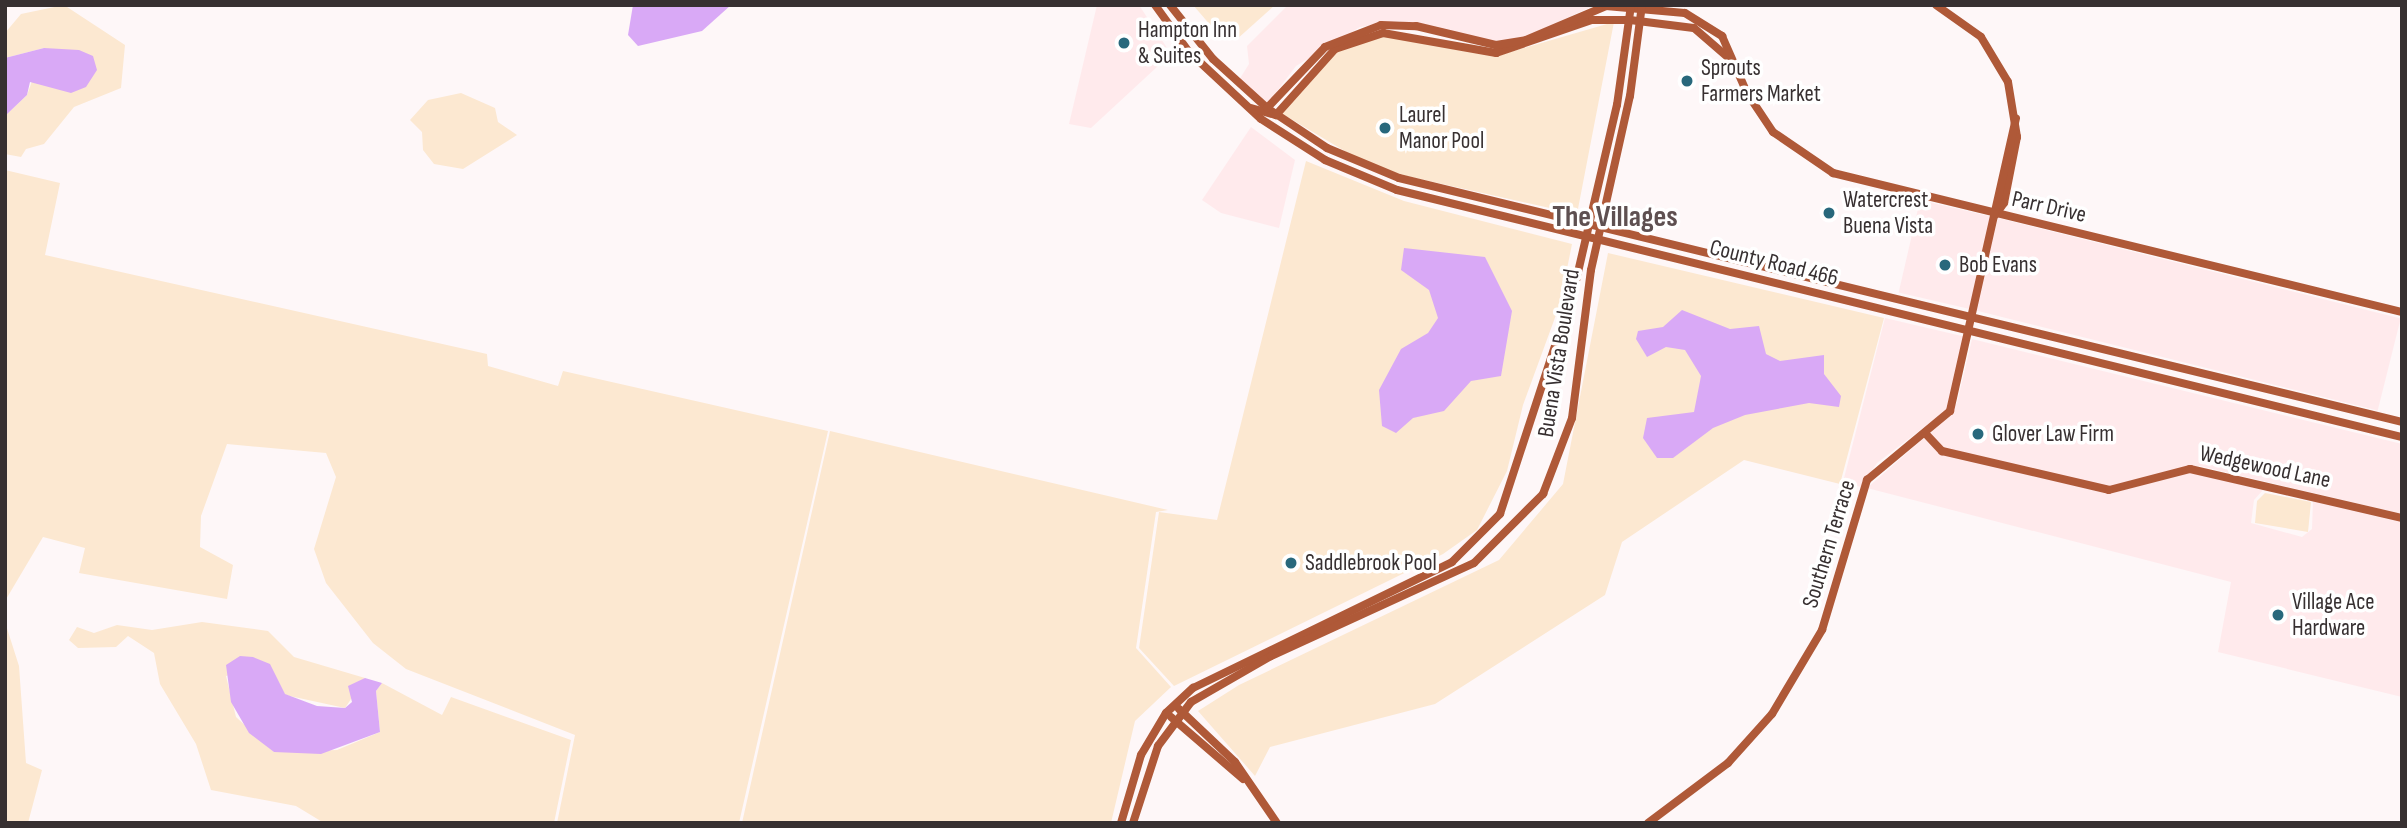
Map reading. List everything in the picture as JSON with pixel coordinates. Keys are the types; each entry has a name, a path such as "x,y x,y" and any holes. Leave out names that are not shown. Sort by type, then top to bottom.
{"main road":[{"name":"County Road 466","path":"1155,5 1189,52 1242,104 1261,119 1363,178 1598,239 2402,437"},
{"name":"County Road 466","path":"1170,5 1213,59 1276,115 1302,132 1399,178 2402,422"},
{"name":"Southern Terrace","path":"1648,823 1728,763 1778,705 1826,620 1867,480 1925,433 1954,402 2016,118 2000,61 1972,29 1936,5"},
{"name":"Parr Drive","path":"1569,24 1598,8 1630,6 1642,6 1703,19 1727,42 1735,66 1773,131 1820,167 1996,214 2402,312"},
{"name":"Buena Vista Boulevard","path":"1121,823 1141,755 1166,713 1174,705 1216,672 1430,574 1483,537 1514,482 1587,236 1630,20 1630,6"},
{"name":"Buena Vista Boulevard","path":"1133,823 1147,771 1175,721 1220,682 1474,563 1533,508 1556,471 1570,427 1600,227 1642,6"},
{"name":"Parr Drive","path":"1569,24 1641,20 1699,30 1735,66"},
{"path":"1242,104 1276,115 1305,77 1335,49 1383,33 1496,53 1569,24"},
{"path":"1267,108 1297,70 1343,37 1381,25 1416,26 1496,45 1526,40 1569,24"},
{"path":"1297,70 1305,77"},
{"path":"1261,119 1302,132"},
{"name":"Wedgewood Lane","path":"1925,433 1942,451 2109,490 2196,469 2402,518"},
{"path":"1174,705 1232,764 1278,823"},
{"path":"1166,713 1232,764"}],"shaded area":[{"path":"64,5 125,45 121,88 74,107 44,144 26,149 21,157 5,154 5,116 27,95 44,48 5,58 5,33 21,14"},
{"path":"633,5 731,5 702,31 638,46 628,35"},
{"path":"1097,5 1139,5 1171,54 1091,128 1069,124"},
{"path":"1193,5 1275,5 1236,40 1218,34"},
{"path":"1288,5 1595,5 1526,37 1496,42 1399,21 1360,27 1296,66 1268,103 1239,80 1249,64 1247,46"},
{"path":"1614,22 1577,214 1402,175 1353,156 1281,113 1336,52 1383,36 1496,56"},
{"path":"44,48 79,50 93,56 97,70 86,87 71,93 30,82 27,95 5,116 5,58"},
{"path":"461,93 495,108 498,122 517,135 463,169 434,164 423,150 422,132 410,120 428,100"},
{"path":"1251,127 1295,160 1279,228 1221,213 1202,200"},
{"path":"1306,161 1404,201 1572,244 1560,304 1523,405 1507,471 1477,530 1443,554 1174,686 1139,648 1159,512 1217,520"},
{"path":"5,170 60,183 45,255 487,354 488,366 558,386 563,371 828,431 739,823 557,823 575,735 406,669 373,643 326,583 314,549 336,477 326,453 227,444 201,516 200,547 233,565 227,599 79,573 85,548 43,537 5,601"},
{"path":"1920,200 1992,217 1971,309 1899,293"},
{"path":"1998,218 2401,318 2378,411 1975,310"},
{"path":"1404,248 1485,257 1512,311 1501,376 1471,381 1444,411 1413,418 1396,433 1382,426 1379,390 1401,349 1428,333 1438,318 1429,290 1401,270"},
{"path":"1608,253 1884,318 1840,484 1744,460 1622,542 1605,595 1435,704 1270,747 1255,776 1198,711 1239,685 1499,560 1563,484"},
{"path":"1682,310 1730,329 1759,326 1766,354 1780,361 1824,355 1824,374 1841,396 1839,407 1809,403 1745,415 1713,428 1673,458 1657,458 1643,438 1647,418 1694,412 1701,376 1685,350 1666,347 1647,357 1636,339 1638,331 1663,327"},
{"path":"1885,318 1966,337 1948,409 1877,463 1861,487 1843,482"},
{"path":"1972,339 2402,444 2402,514 2200,466 2110,487 1943,448 1930,434 1957,403"},
{"path":"830,431 1168,510 1156,512 1136,648 1171,687 1135,721 1111,823 742,823"},
{"path":"1924,438 1942,454 2109,494 2190,472 2263,490 2254,500 2251,523 2302,537 2312,529 2313,500 2402,521 2402,697 2218,652 2231,582 1867,488"},
{"path":"2265,493 2311,502 2308,532 2255,523 2257,501"},
{"path":"5,622 19,666 26,763 42,770 28,823 5,823"},
{"path":"202,622 268,631 294,657 365,678 345,708 285,695 269,664 226,676 236,717 274,752 337,750 380,732 376,691 382,683 442,715 451,697 571,740 554,823 324,823 296,806 211,790 196,744 160,684 154,653 128,636 116,647 78,648 69,640 77,627 94,633 117,625 152,630"},
{"path":"240,656 253,657 270,664 285,694 317,706 345,708 352,702 348,686 365,678 382,683 376,691 380,732 321,754 274,752 249,733 231,702 226,665"}],"place":[{"name":"Hampton Inn & Suites","path":"1124,43"},
{"name":"Sprouts Farmers Market","path":"1687,81"},
{"name":"Laurel Manor Pool","path":"1385,128"},
{"name":"Watercrest Buena Vista","path":"1829,213"},
{"name":"Bob Evans","path":"1945,265"},
{"name":"Glover Law Firm","path":"1978,434"},
{"name":"Saddlebrook Pool","path":"1291,563"},
{"name":"Village Ace Hardware","path":"2278,615"}],"district":[{"name":"The Villages","path":"1615,217"}]}
